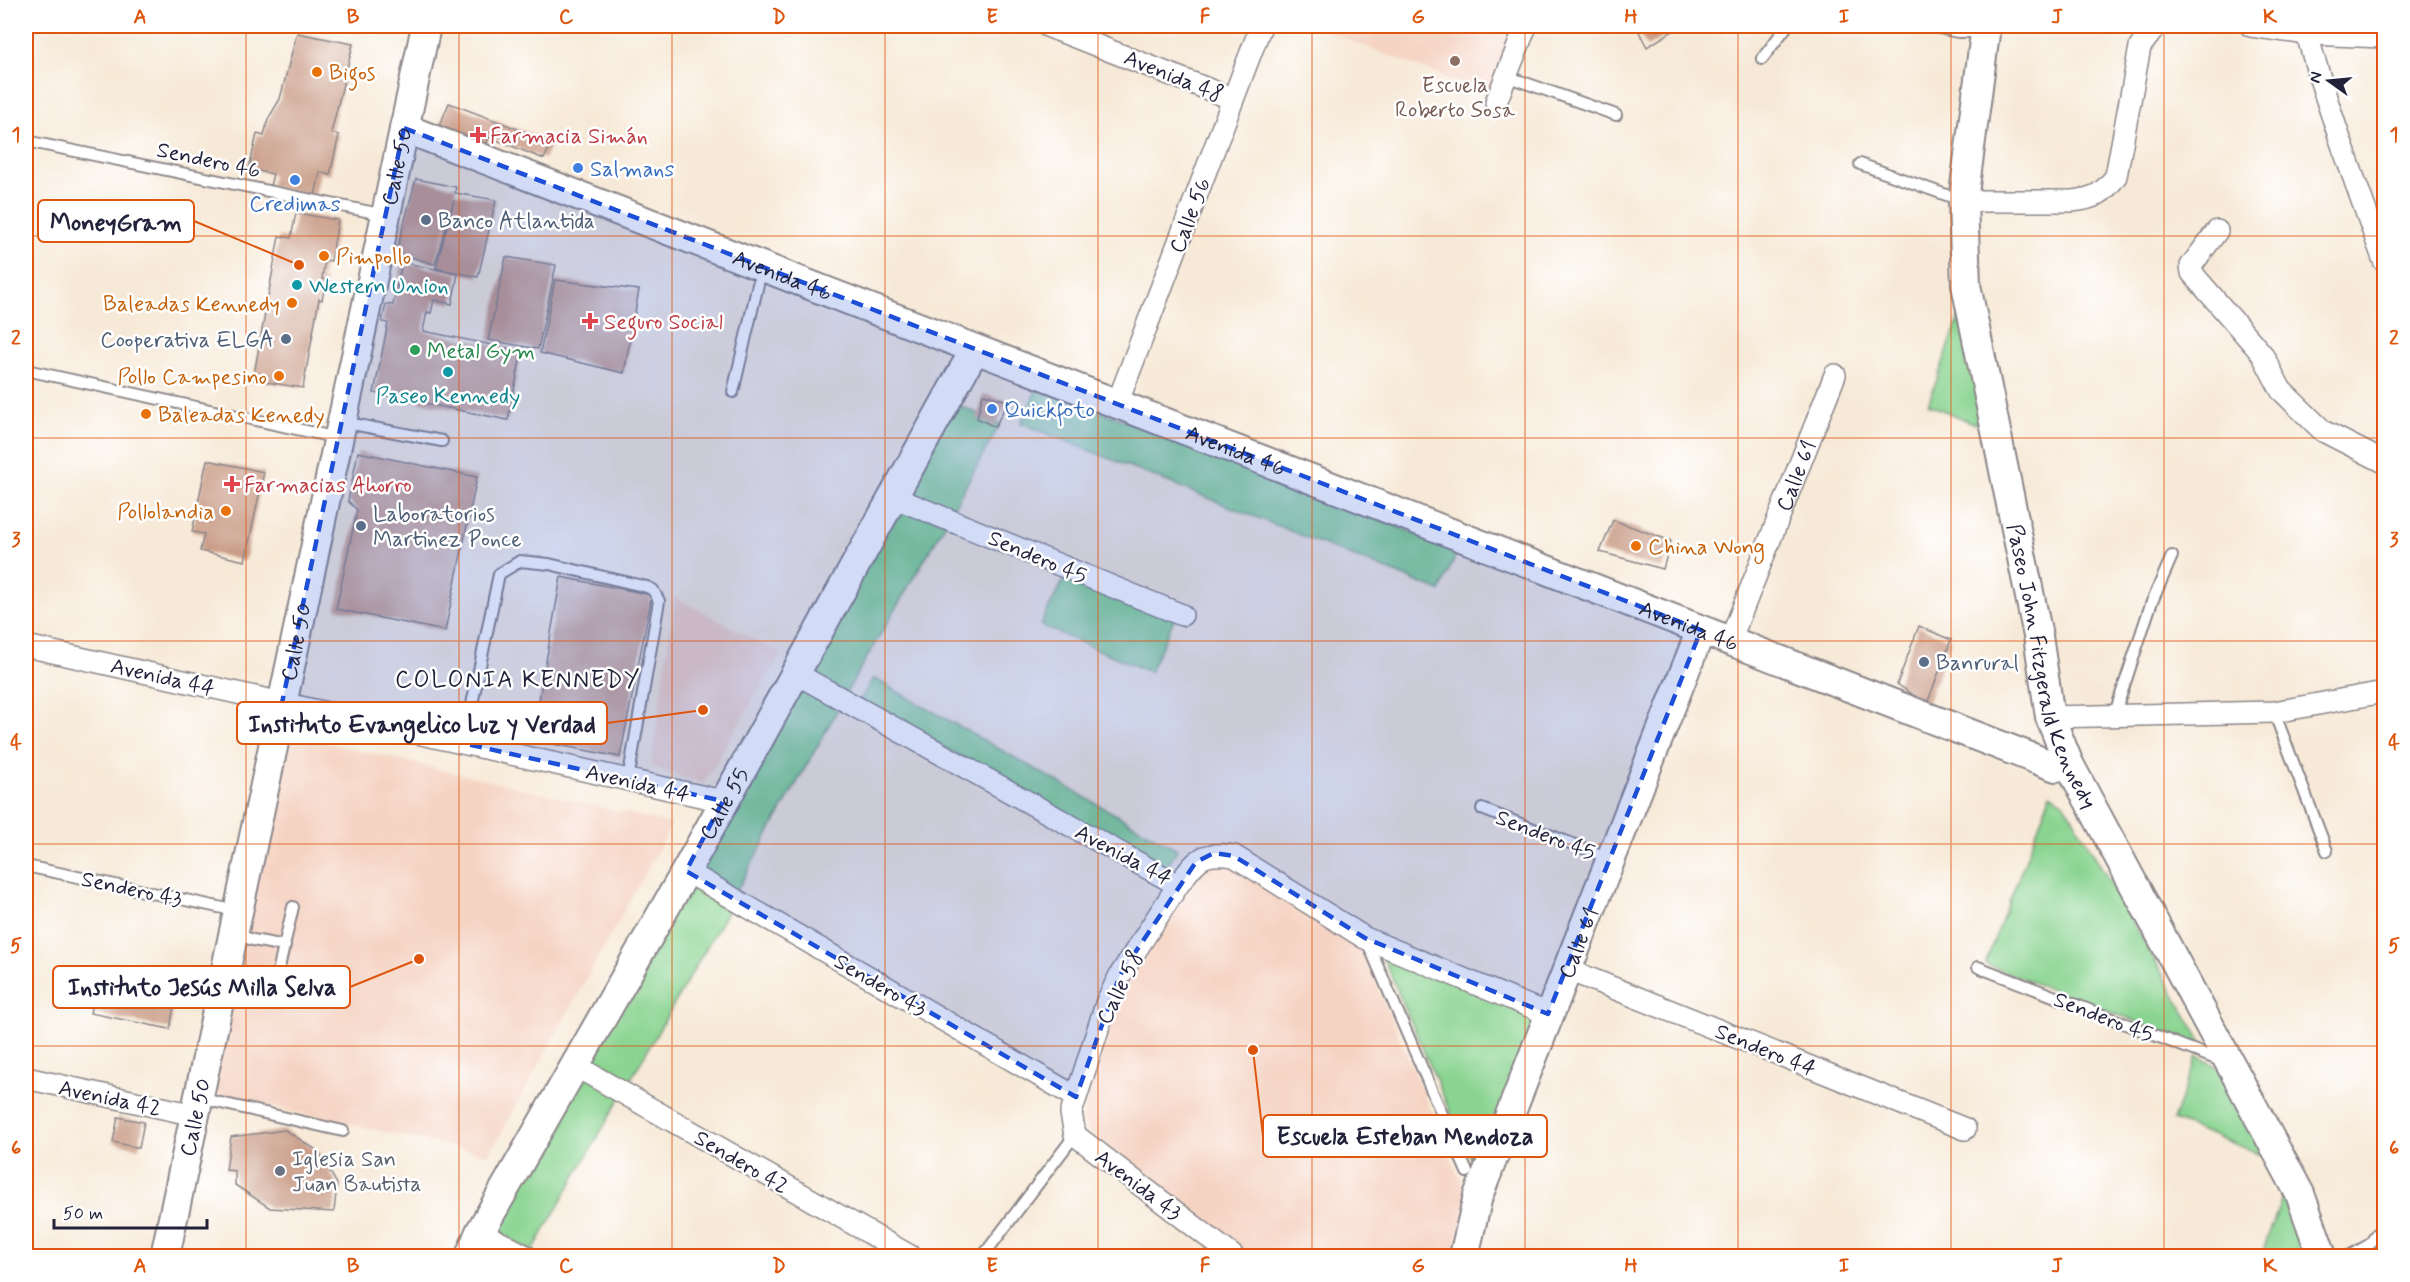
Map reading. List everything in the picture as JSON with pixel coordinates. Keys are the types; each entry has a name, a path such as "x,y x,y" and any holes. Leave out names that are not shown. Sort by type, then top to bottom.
{"street":[{"name":"Calle 50","path":"165,1257 426,26"},
{"name":"Avenida 48","path":"1047,26 1233,99"},
{"name":"Calle 56","path":"1117,404 1261,26"},
{"path":"1496,102 1526,26"},
{"path":"1963,201 2072,201 2090,199 2105,191 2116,176 2140,47 2156,26"},
{"path":"2250,26 2307,34 2385,37"},
{"name":"Paseo John Fitzgerald Kennedy","path":"1985,29 1963,201 1966,285 2038,636 2050,717 2069,764 2300,1194 2322,1257"},
{"path":"2307,34 2345,157 2385,261"},
{"name":"Avenida 46","path":"404,128 2056,767 2069,764"},
{"path":"2217,231 2191,266 2192,273 2262,354 2281,390 2314,423 2323,431 2385,462"},
{"name":"Calle 55","path":"475,1244 573,1065 686,871 975,349"},
{"name":"Calle 61","path":"1730,641 1835,375"},
{"name":"Sendero 45","path":"893,497 1182,615"},
{"name":"Calle 61","path":"1464,1257 1478,1196 1701,630"},
{"name":"Avenida 44","path":"26,646 723,801"},
{"name":"Avenida 44","path":"795,673 1178,885 1196,862 1214,853 1234,856 1365,938 1548,1014"},
{"path":"2050,717 2274,712 2385,692"},
{"name":"Sendero 43","path":"686,871 1076,1097"},
{"name":"Calle 58","path":"1076,1097 1107,1001 1120,975 1178,885"},
{"name":"Sendero 44","path":"1566,969 1965,1129"},
{"name":"Sendero 42","path":"573,1065 910,1257"},
{"name":"Avenida 42","path":"26,1078 196,1106"},
{"name":"Avenida 43","path":"1076,1097 1071,1113 1075,1135 1233,1257"},
{"path":"475,1244 526,1257"}],"lane":[{"path":"1762,59 1788,26"},
{"path":"1929,26 1958,32 1985,29"},
{"path":"1506,76 1616,115"},
{"name":"Sendero 46","path":"26,141 386,215"},
{"path":"1860,164 1963,201"},
{"path":"733,392 762,267"},
{"path":"26,369 340,430 442,441"},
{"path":"2114,716 2151,604 2172,556"},
{"path":"464,742 499,574 520,561 549,564 647,587 653,590 659,601 627,780"},
{"path":"2274,712 2327,851"},
{"name":"Sendero 45","path":"1482,809 1610,858"},
{"name":"Sendero 43","path":"26,866 236,922 253,940 285,946"},
{"path":"272,998 293,907"},
{"path":"1365,938 1467,1172"},
{"name":"Sendero 45","path":"1978,967 2231,1065"},
{"path":"196,1106 343,1131"},
{"path":"983,1257 1075,1135"},
{"path":"2349,1257 2369,1245 2385,1224"}],"highlighted area":[{"path":"404,128 1701,630 1548,1014 1365,938 1234,856 1214,853 1196,862 1120,975 1076,1097 686,871 723,801 282,703"}],"shaded area":[{"name":"Escuela Roberto Sosa","path":"1312,26 1519,26 1494,96"},
{"path":"675,597 781,654 703,784 651,766"},
{"path":"291,734 672,824 489,1155 210,1093"},
{"path":"1210,863 1230,865 1360,946 1467,1195 1454,1256 1252,1256 1089,1132 1083,1121 1084,1104 1118,996"}],"green space":[{"path":"1964,305 1985,428 1928,404"},
{"path":"1038,387 1458,550 1440,591 1021,423"},
{"path":"952,402 1000,424 950,514 901,494"},
{"path":"895,505 946,523 846,693 803,670"},
{"path":"1067,574 1175,617 1150,672 1040,625"},
{"path":"873,678 1177,849 1165,871 860,700"},
{"path":"795,687 838,709 736,892 696,870"},
{"path":"2051,794 2065,804 2205,1048 1985,964"},
{"path":"691,880 732,903 631,1079 589,1055"},
{"path":"1381,953 1540,1018 1478,1176"},
{"path":"2197,1056 2216,1066 2266,1156 2173,1120"},
{"path":"581,1066 624,1091 532,1252 489,1227"},
{"path":"2286,1187 2308,1256 2261,1256"}],"building":[{"path":"1636,26 1681,26 1647,47"},
{"path":"297,33 353,44 331,133 339,135 330,175 320,172 315,196 270,186 273,174 249,169 257,134 264,136 268,119 280,99"},
{"path":"449,103 552,142 544,159 489,137 486,146 439,127"},
{"path":"416,179 456,187 455,193 496,200 478,277 436,268 454,200 435,264 396,253"},
{"path":"296,213 338,220 331,261 325,260 322,279 326,280 322,300 319,299 303,388 253,380 279,236 291,238"},
{"path":"506,257 556,265 538,349 488,340"},
{"name":"Paseo Kennedy","path":"402,262 458,274 452,304 434,300 431,313 427,312 423,331 522,351 508,420 374,393 388,323 382,322 386,304 393,305"},
{"name":"Seguro Social","path":"555,280 639,290 624,373 540,353"},
{"name":"Quickfoto","path":"983,394 1008,401 995,427 977,418"},
{"path":"358,452 477,477 445,631 336,609 357,510 348,501"},
{"path":"207,460 264,472 245,561 200,551 204,534 192,532"},
{"name":"China Wong","path":"1613,520 1671,541 1663,569 1600,552"},
{"path":"561,577 652,595 620,757 532,740"},
{"name":"Banrural","path":"1919,626 1951,640 1927,704 1897,684"},
{"path":"97,979 176,995 170,1029 90,1013"},
{"path":"118,1117 144,1122 139,1148 113,1142"},
{"name":"Iglesia San Juan Bautista","path":"285,1130 318,1151 337,1184 334,1212 270,1208 235,1185 235,1171 226,1170 231,1137"}],"place":[{"name":"Escuela Roberto Sosa","path":"1455,61"},
{"name":"Bigos","path":"317,72"},
{"name":"Farmacia Simán","path":"478,135"},
{"name":"Salmans","path":"578,168"},
{"name":"Credimas","path":"295,180"},
{"name":"Banco Atlantida","path":"426,220"},
{"name":"Pimpollo","path":"324,256"},
{"name":"MoneyGram","path":"299,265"},
{"name":"Western Union","path":"297,285"},
{"name":"Baleadas Kennedy","path":"292,303"},
{"name":"Seguro Social","path":"590,321"},
{"name":"Cooperativa ELGA","path":"286,339"},
{"name":"Metal Gym","path":"415,350"},
{"name":"Paseo Kennedy","path":"448,372"},
{"name":"Pollo Campesino","path":"279,376"},
{"name":"Quickfoto","path":"992,409"},
{"name":"Baleadas Kenedy","path":"146,414"},
{"name":"Farmacias Ahorro","path":"232,484"},
{"name":"Pollolandia","path":"226,511"},
{"name":"Laboratorios Martinez Ponce","path":"361,526"},
{"name":"China Wong","path":"1636,546"},
{"name":"Banrural","path":"1924,662"},
{"name":"Instituto Evangelico Luz y Verdad","path":"703,710"},
{"name":"Instituto Jesús Milla Selva","path":"419,959"},
{"name":"Escuela Esteban Mendoza","path":"1253,1050"},
{"name":"Iglesia San Juan Bautista","path":"280,1171"}],"district":[{"name":"COLONIA KENNEDY","path":"518,679"}]}
